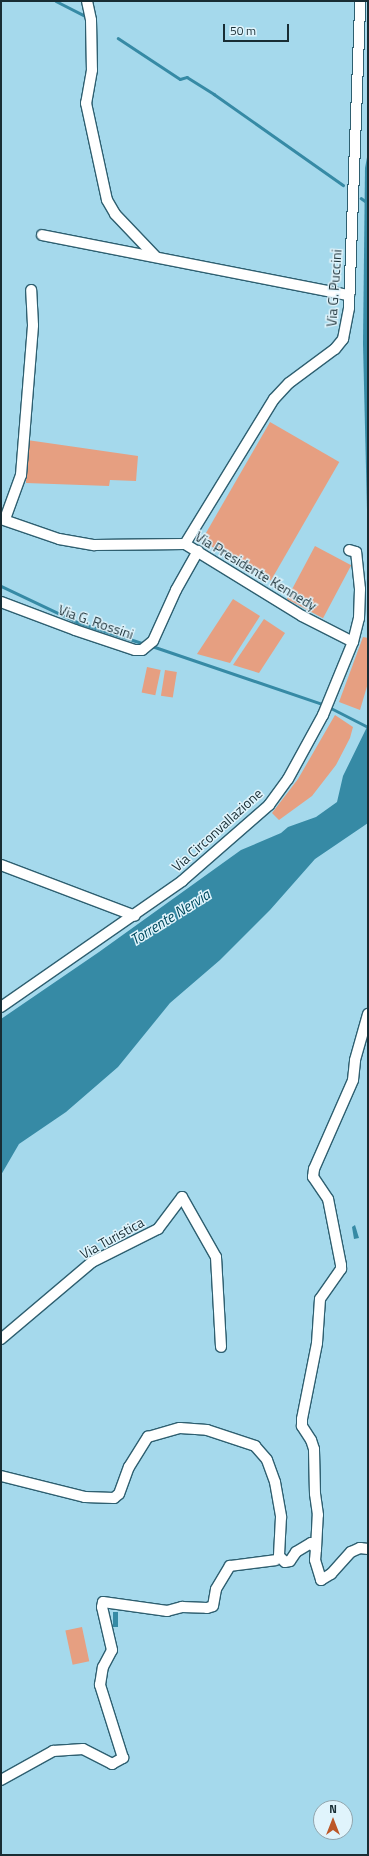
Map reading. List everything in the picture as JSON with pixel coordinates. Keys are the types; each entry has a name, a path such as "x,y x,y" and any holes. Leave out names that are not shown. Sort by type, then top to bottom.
{"street":[{"path":"87,1 91,20 92,70 86,103 107,200 115,214 155,256"},
{"name":"Via G. Puccini","path":"186,544 274,399 290,383 336,349 343,339 349,295 360,1"},
{"path":"42,234 349,295"},
{"path":"3,519 21,475 33,325 31,290"},
{"path":"343,339 346,351"},
{"name":"Via Presidente Kennedy","path":"3,519 58,539 94,545 186,544 302,616 353,642"},
{"name":"Via Circonvallazione","path":"1,1007 135,916 182,881 269,805 288,779 323,716 353,642 359,618 360,589 356,552 349,550"},
{"name":"Via G. Rossini","path":"1,602 90,635 135,650 142,650 153,641 176,590 198,551"},
{"path":"1,865 135,916"},
{"path":"368,1014 355,1060 353,1080 314,1169 313,1177 328,1199 341,1265 340,1269 320,1299 317,1343 302,1414 302,1426 311,1440 314,1449 315,1494 318,1515 315,1560 321,1580 331,1574 351,1552 360,1548 368,1549"},
{"name":"Via Turistica","path":"1,1339 92,1262 158,1229 182,1197 216,1257 221,1347"},
{"path":"1,1476 58,1492 104,1499 114,1498 119,1494 129,1467 148,1437 180,1428 208,1430 255,1446 266,1460 275,1482 282,1516 279,1556 285,1562 290,1561 305,1545 311,1544 316,1549"},
{"path":"1,1780 53,1751 83,1749 112,1764 123,1758 100,1685 103,1667 112,1650 102,1607 103,1602 167,1611 182,1607 208,1608 212,1606 216,1589 230,1566 276,1560"}],"shaded area":[{"path":"270,422 339,462 271,581 202,541"},
{"path":"27,440 138,456 136,481 110,480 109,486 26,483"},
{"path":"315,546 351,565 323,618 287,599"},
{"path":"233,599 260,616 230,663 197,654"},
{"path":"264,619 285,633 259,673 233,665"},
{"path":"363,637 368,638 368,683 360,710 339,702"},
{"path":"147,667 161,670 155,695 142,692"},
{"path":"165,670 177,672 173,698 161,696"},
{"path":"335,715 353,727 350,738 336,765 312,796 279,820 272,813 298,779"},
{"path":"82,1627 89,1661 73,1665 65,1631"}],"water":[{"path":"368,152 368,551 363,344 365,168"},
{"name":"Torrente Nervia","path":"368,719 368,823 315,859 270,910 220,960 170,1003 118,1067 66,1112 19,1144 1,1175 1,1019 99,952 241,850 281,833 288,827 316,817 337,802 343,776 367,727"},
{"path":"355,1225 359,1238 354,1239 352,1227"},
{"path":"113,1612 118,1612 118,1627 113,1627"}],"waterway":[{"path":"56,1 87,17"},
{"path":"118,38 180,79 187,77 214,94 343,185"},
{"path":"361,198 368,203"},
{"path":"1,586 77,622 145,644"},
{"path":"152,646 325,705"},
{"path":"329,707 368,727"}]}
